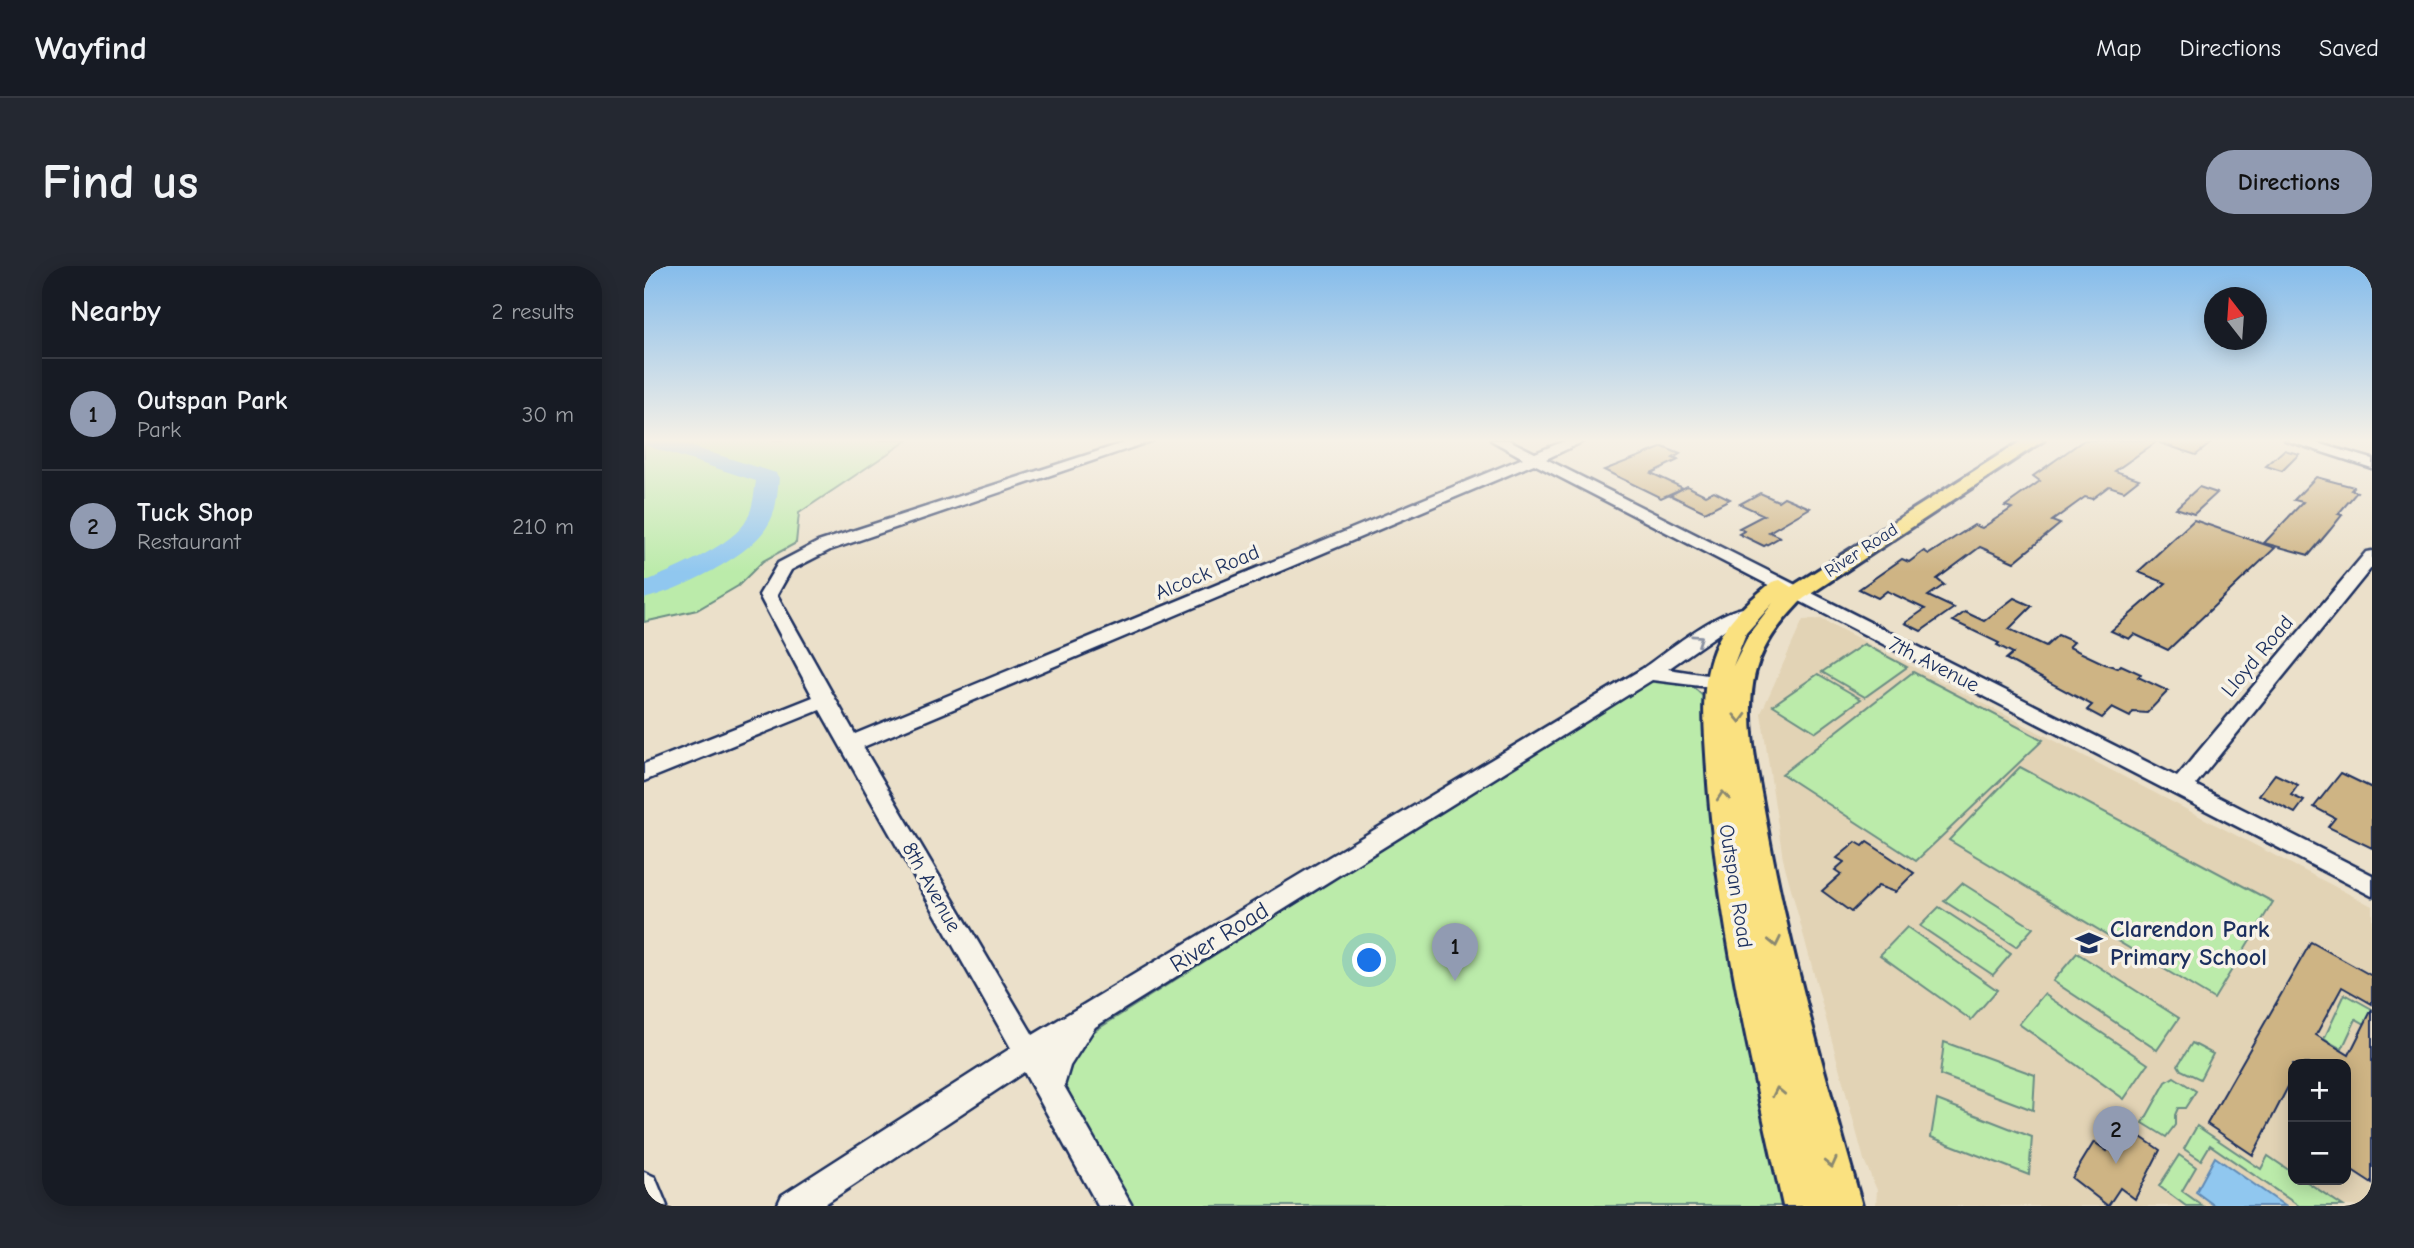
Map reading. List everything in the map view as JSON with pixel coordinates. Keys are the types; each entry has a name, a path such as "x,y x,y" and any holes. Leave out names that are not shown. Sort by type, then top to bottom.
{"main road":[{"name":"River Road","path":"1789,589 1953,484"},
{"name":"Outspan Road","path":"1789,589 1750,612 1725,651 1729,683 1739,717 1756,853 1783,978 1842,1206"},
{"name":"Outspan Road","path":"1789,589 1762,628 1745,663 1729,683 1722,798 1736,898 1804,1206"}],"street":[{"name":"8th Avenue","path":"1012,484 809,552 784,567 768,595 825,700 967,949 1030,1052 1116,1206"},
{"name":"Alcock Road","path":"851,744 1474,484"},
{"name":"7th Avenue","path":"1586,484 2372,887"},
{"name":"Lloyd Road","path":"2180,789 2217,740 2372,556"},
{"name":"River Road","path":"793,1206 1030,1052 1649,673 1728,620 1750,612"},
{"path":"1649,673 1729,683"},
{"path":"644,773 825,700"},
{"path":"1049,1086 1068,1042 1092,1015"},
{"path":"644,1188 651,1206"}],"shaded area":[{"name":"Clarendon Park Primary School","path":"1821,619 2372,906 2372,1206 1876,1206 1877,1190 1864,1160 1783,859 1761,713 1803,620"}],"green space":[{"path":"644,484 843,484 799,513 796,543 763,561 738,586 697,610 644,622"},
{"path":"1864,644 1907,667 1865,697 1822,672"},
{"path":"1913,672 2043,740 1916,861 1782,774"},
{"path":"1818,674 1861,699 1816,732 1773,705"},
{"path":"1659,678 1690,684 1705,698 1786,1206 1133,1206 1064,1088 1066,1070 1082,1039 1643,682"},
{"path":"2020,767 2273,902 2214,999 1949,840"},
{"path":"1962,883 2033,928 2016,947 1944,901"},
{"path":"1939,907 2011,954 1993,975 1920,926"},
{"path":"1907,927 1997,990 1971,1020 1880,955"},
{"path":"2077,953 2179,1018 2157,1050 2053,981"},
{"path":"2044,994 2148,1064 2124,1099 2019,1024"},
{"path":"2345,994 2372,1009 2372,1028 2356,1019 2342,1049 2324,1039"},
{"path":"1944,1042 2035,1075 2033,1110 1940,1075"},
{"path":"2192,1043 2213,1054 2200,1079 2181,1070 2178,1065"},
{"path":"2174,1077 2196,1091 2185,1108 2178,1108 2175,1125 2166,1137 2143,1123 2166,1082"},
{"path":"1937,1100 2032,1137 2029,1175 1931,1137"},
{"path":"2197,1126 2261,1169 2268,1156 2288,1170 2288,1185 2312,1185 2343,1206 2299,1206 2210,1145 2201,1160 2184,1149"},
{"path":"2179,1155 2196,1167 2182,1191 2203,1206 2186,1206 2159,1186"}],"water":[{"path":"2215,1157 2285,1206 2215,1206 2196,1192"}],"building":[{"path":"1632,484 1674,484 1683,488 1661,498"},
{"path":"2036,484 2133,484 2124,491 2109,486 2092,499 2085,497 2052,521 2060,524 2014,562 1980,547 1937,579 1944,585 1928,596 1954,608 1921,631 1905,623 1925,609 1887,591 1878,598 1859,589 1902,559 1909,562 1924,551 1929,554 1974,525 1982,528 2012,508 2005,506"},
{"path":"2309,484 2342,484 2354,487 2351,490 2357,492 2309,555 2264,543 2303,502 2294,500"},
{"path":"1687,486 1705,495 1714,491 1730,499 1705,512 1670,495"},
{"path":"2199,487 2217,493 2194,514 2176,508"},
{"path":"1760,493 1778,501 1784,497 1810,508 1769,532 1780,537 1764,546 1739,534 1744,531 1739,528 1764,515 1740,504"},
{"path":"2194,520 2275,548 2168,650 2134,634 2129,639 2111,631 2166,583 2138,572"},
{"path":"2014,598 2032,606 2009,629 2046,646 2058,635 2074,642 2069,647 2105,664 2118,668 2121,665 2141,674 2138,677 2168,691 2147,713 2133,712 2130,717 2112,708 2102,718 2087,710 2092,705 2006,659 2013,653 1997,645 1999,643 1953,621 1965,612 1984,621"},
{"path":"2341,773 2372,788 2372,848 2328,827 2335,818 2314,807"},
{"path":"2275,774 2298,785 2291,795 2304,801 2295,813 2259,795"},
{"path":"1856,842 1863,846 1867,842 1914,873 1895,892 1878,886 1851,912 1822,891 1841,874 1835,870 1844,862 1837,858"},
{"name":"Clarendon Park Primary School","path":"2311,942 2372,976 2372,1004 2342,987 2316,1035 2349,1055 2372,1009 2372,1184 2351,1170 2351,1059 2288,1059 2288,1087 2253,1155 2207,1124"},
{"path":"2123,1125 2160,1150 2135,1199 2120,1188 2108,1206 2072,1178 2094,1142 2107,1151"}],"waterway":[{"path":"644,591 704,563 749,534 761,515 767,484"}],"place":[{"name":"Clarendon Park Primary School","path":"2089,943"},
{"name":"Outspan Park","path":"1455,981"},
{"name":"Tuck Shop","path":"2116,1164"}]}
